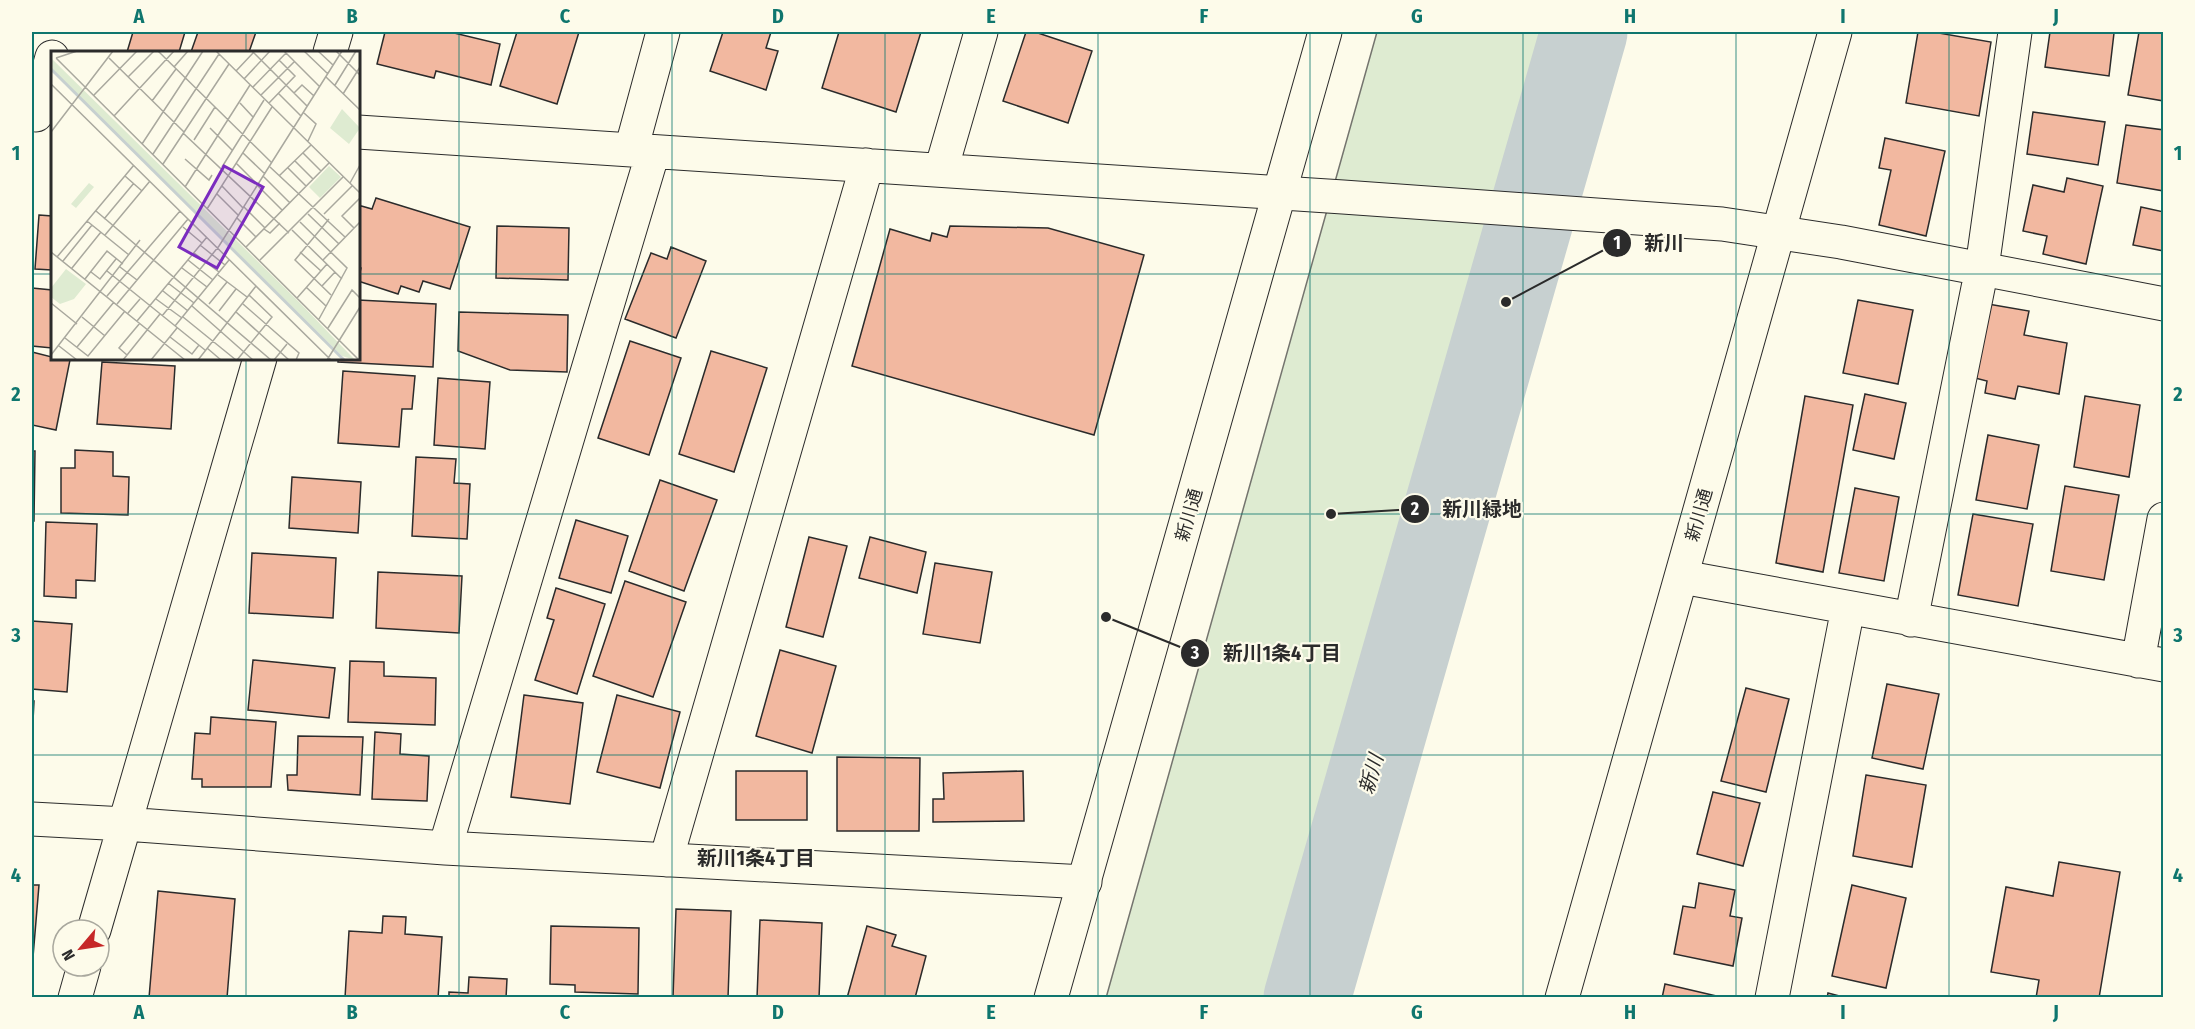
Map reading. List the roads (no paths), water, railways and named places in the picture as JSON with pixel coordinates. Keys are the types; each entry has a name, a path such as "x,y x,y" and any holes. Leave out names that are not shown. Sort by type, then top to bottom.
{"street":[{"path":"54,51 60,32"},
{"path":"330,51 336,32"},
{"path":"445,848 642,151 663,32"},
{"path":"941,170 981,32"},
{"name":"新川通","path":"1051,998 1325,32"},
{"name":"新川通","path":"1562,998 1835,32"},
{"path":"1911,620 1982,268 2015,32"},
{"path":"40,115 51,62"},
{"path":"360,132 1280,192 1722,224 1779,231 2163,304"},
{"path":"666,860 867,165"},
{"path":"98,918 260,360"},
{"path":"1682,576 2151,663 2163,519"},
{"path":"1772,998 1848,608"},
{"path":"32,819 445,848 1085,882"},
{"path":"75,998 81,978"}],"waterway":[{"name":"新川","path":"1307,998 1584,32"}],"place":[{"name":"新川","path":"1506,302"},
{"name":"新川緑地","path":"1331,514"},
{"name":"新川1条4丁目","path":"1106,617"}],"district":[{"name":"新川1条4丁目","path":"756,858"}]}
